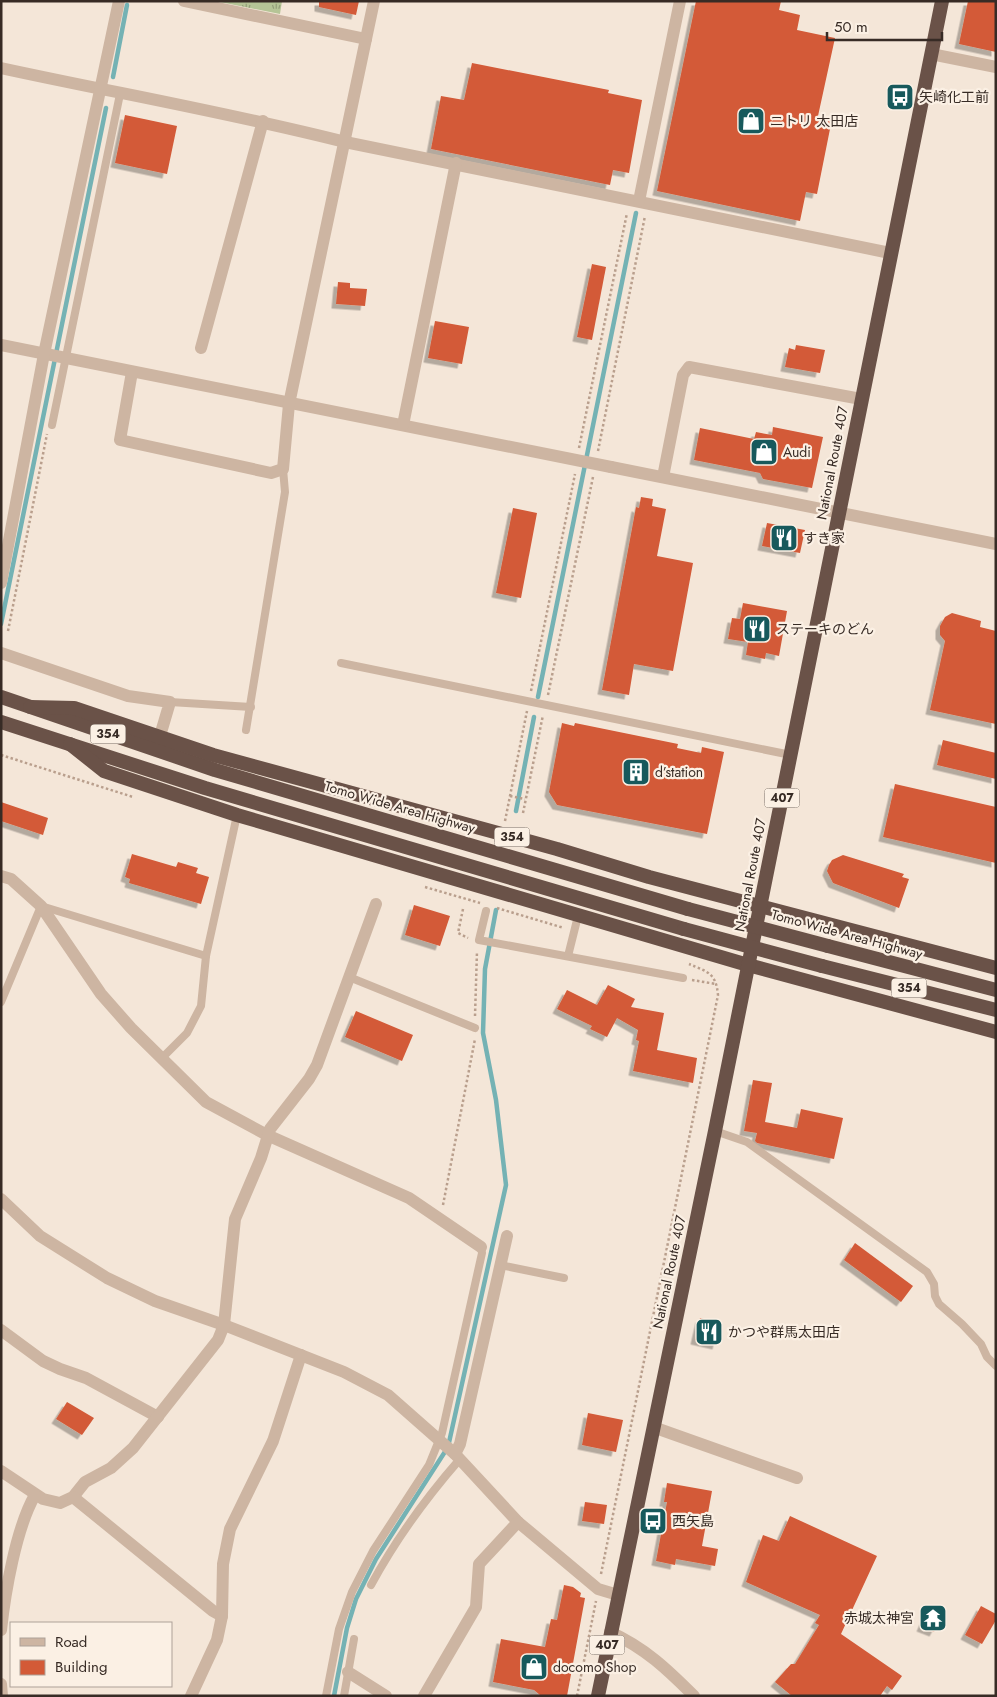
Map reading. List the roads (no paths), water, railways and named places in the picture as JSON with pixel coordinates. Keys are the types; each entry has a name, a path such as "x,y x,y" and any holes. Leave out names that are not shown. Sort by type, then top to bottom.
{"highway":[{"name":"National Route 407","path":"598,1696 791,756 890,253 942,1"},
{"name":"354","path":"1,697 30,707 74,708 157,744 213,755 557,848 649,877 759,907 996,968"},
{"name":"354","path":"1,722 205,788 684,928 822,966 996,1010"},
{"name":"354","path":"70,744 104,771 237,815 748,965 996,1032"},
{"name":"Tomo Wide Area Highway","path":"157,744 688,909 996,990"}],"street":[{"path":"1,583 44,354 119,1"},
{"path":"184,1 366,39"},
{"path":"132,372 120,440 271,473 283,469 289,404 374,1"},
{"path":"639,201 680,1"},
{"path":"931,54 996,67"},
{"path":"1,68 100,90 262,121 345,142 456,163 890,253"},
{"path":"201,348 262,121"},
{"path":"403,425 456,163"},
{"path":"1,345 289,404 663,477 838,514 996,544"},
{"path":"663,477 683,375 689,367 861,399"},
{"path":"1,653 128,696 170,702 157,744"},
{"path":"1,876 11,879 42,906 101,994 131,1028 206,1102 267,1135 409,1198 481,1247"},
{"path":"1,1471 35,1495 55,1503 73,1497 85,1482 120,1461 158,1417 218,1340 224,1325 235,1219 261,1158 267,1135 317,1065 376,904"},
{"path":"1,1199 40,1236 107,1278 155,1301 300,1354 388,1395 458,1456 518,1522 598,1589 618,1595"},
{"path":"458,1456 507,1236"},
{"path":"1,1330 43,1361 86,1378 158,1417"},
{"path":"191,1696 217,1640 222,1616 223,1564 230,1529 273,1441 300,1354"},
{"path":"653,1427 797,1478"},
{"path":"1,1630 14,1558 30,1504 35,1495"},
{"path":"73,1497 205,1605 222,1616"},
{"path":"424,1696 476,1608 480,1564 518,1522"},
{"path":"610,1632 631,1642 657,1660 694,1696"},
{"path":"348,1672 386,1696"},
{"path":"1,1684 2,1696"}],"lane":[{"path":"52,425 120,94"},
{"path":"246,730 284,492 283,469"},
{"path":"341,663 791,756"},
{"path":"170,702 251,707"},
{"path":"162,1058 194,1022 201,1006 206,956 237,815"},
{"path":"1,1002 42,906 206,956"},
{"path":"486,908 479,940 683,978"},
{"path":"568,956 578,916"},
{"path":"349,977 475,1028"},
{"path":"714,1131 747,1142 927,1272 934,1284 935,1296 939,1304 969,1330 996,1366"},
{"path":"326,1696 339,1628 352,1592 373,1551 429,1464 440,1440 482,1253 481,1247"},
{"path":"500,1265 564,1278"},
{"path":"372,1586 385,1560 423,1501 458,1456"},
{"path":"344,1696 354,1639"}],"waterway":[{"path":"113,77 127,5"},
{"path":"1,624 106,108"},
{"path":"538,697 636,213"},
{"path":"516,811 534,717"},
{"path":"334,1696 347,1628 356,1599 376,1559 448,1447 506,1185 496,1100 483,1033 485,969 496,910"}],"place":[{"name":"矢崎化工前","path":"900,97"},
{"name":"ニトリ 太田店","path":"751,121"},
{"name":"Audi","path":"764,452"},
{"name":"すき家","path":"784,538"},
{"name":"ステーキのどん","path":"757,629"},
{"name":"d’station","path":"636,772"},
{"name":"かつや群馬太田店","path":"709,1332"},
{"name":"西矢島","path":"653,1521"},
{"name":"赤城太神宮","path":"933,1618"},
{"name":"docomo Shop","path":"534,1667"}]}
